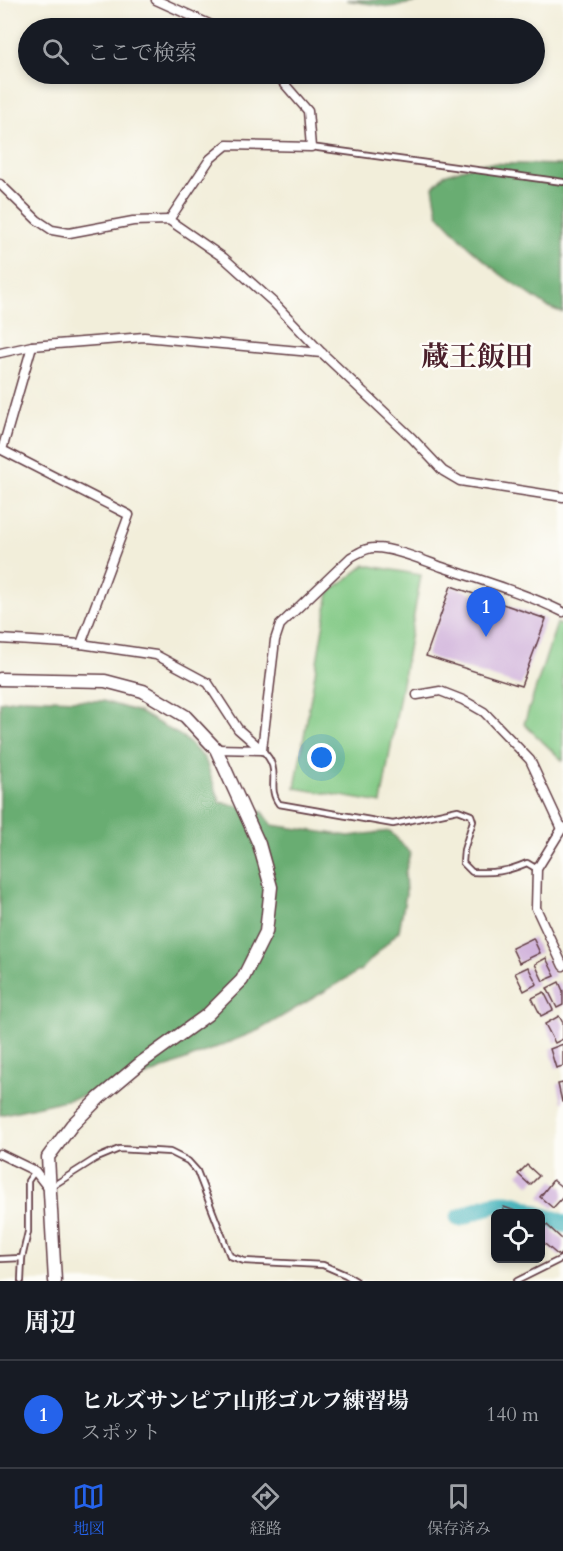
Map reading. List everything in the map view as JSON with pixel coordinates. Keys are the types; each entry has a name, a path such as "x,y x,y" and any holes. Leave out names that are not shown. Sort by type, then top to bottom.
{"street":[{"path":"156,0 196,18"},
{"path":"169,220 210,159 227,145 310,147 308,111 285,84"},
{"path":"0,184 37,220 52,230 69,233 134,221 169,220 224,258 273,302 322,353 412,438 442,471 460,482 563,497"},
{"path":"0,352 32,346 144,337 322,353"},
{"path":"32,346 2,450 129,515 81,644"},
{"path":"262,750 273,651 280,625 351,557 365,549 387,549 425,561 520,594 563,612"},
{"path":"0,639 81,644 156,655 208,683 238,729 262,750"},
{"path":"0,679 105,681 143,691 185,716 216,749 259,844 271,887 266,932 242,980 207,1015 142,1062 99,1098 72,1125 48,1157 55,1281"},
{"path":"417,696 440,691 463,700 484,712 530,760 562,828 537,869 536,908 563,966"},
{"path":"216,749 262,750"},
{"path":"0,1154 35,1171 49,1189"}],"lane":[{"path":"310,147 563,182"},
{"path":"262,750 270,757 273,765 274,798 279,804 393,824 458,810 471,815 473,821 464,850 463,862 472,872 493,873 527,863 537,869"},
{"path":"49,1189 95,1159 119,1149 170,1152 188,1161 197,1171 230,1256 244,1261 323,1265 356,1281"},
{"path":"21,1281 22,1258 28,1232 28,1181 35,1171"},
{"path":"0,1259 22,1258"},
{"path":"517,1281 563,1258"}],"green space":[{"path":"346,0 429,0 390,7"},
{"path":"480,163 563,165 563,313 548,307 500,274 468,246 438,214 433,187 444,175"},
{"path":"365,565 421,575 381,803 295,788 329,593"},
{"path":"557,623 563,626 563,761 524,724"},
{"path":"24,698 103,701 139,712 183,737 205,759 220,802 263,812 272,825 349,836 390,831 410,853 405,874 406,894 399,931 361,970 259,1030 114,1089 0,1115 0,702"}],"building":[{"path":"451,586 546,619 521,686 426,656"},
{"path":"533,938 540,953 519,963 512,948"},
{"path":"546,958 555,976 543,981 535,964"},
{"path":"528,967 537,984 524,991 515,973"},
{"path":"559,982 563,991 563,1005 557,1008 547,988"},
{"path":"544,992 553,1010 541,1016 532,998"},
{"path":"559,1016 563,1023 563,1039 555,1043 545,1024"},
{"path":"563,1044 563,1066 556,1068 550,1049"},
{"path":"563,1083 563,1102 562,1102 558,1084"},
{"path":"527,1165 539,1176 530,1185 518,1174"},
{"path":"553,1180 563,1188 563,1197 553,1208 540,1197"},
{"path":"547,1225 563,1240 563,1251 559,1256 545,1244"}],"waterway":[{"path":"459,1218 497,1204 506,1203 527,1209"},
{"path":"545,1217 563,1224"}],"place":[{"name":"ヒルズサンピア山形ゴルフ練習場","path":"486,637"}],"district":[{"name":"蔵王飯田","path":"477,356"}]}
